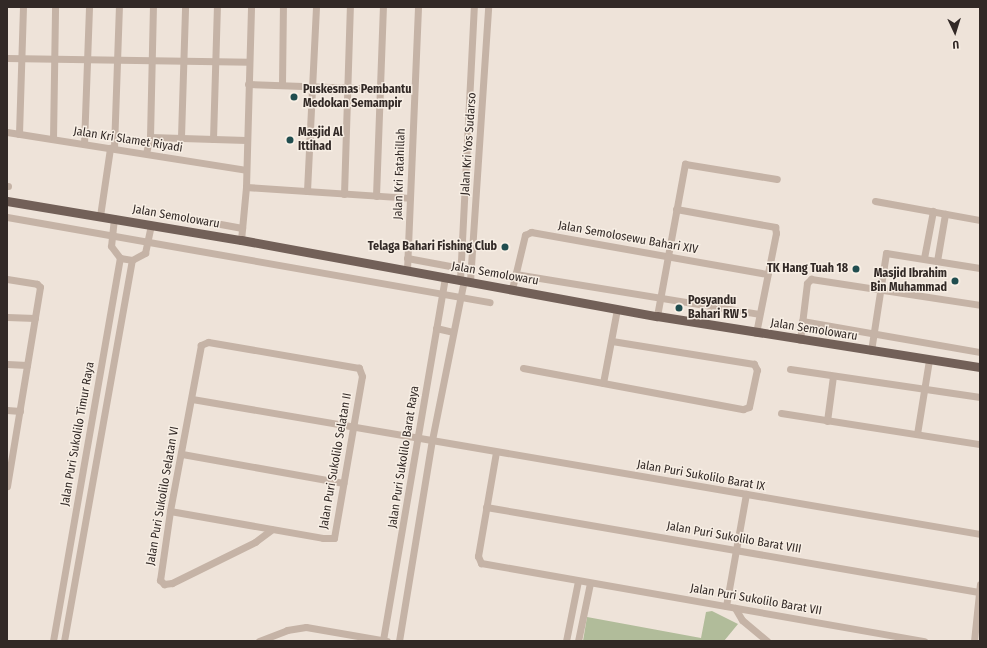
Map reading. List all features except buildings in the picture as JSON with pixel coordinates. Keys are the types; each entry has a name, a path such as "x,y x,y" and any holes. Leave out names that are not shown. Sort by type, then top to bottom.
{"main road":[{"name":"Jalan Semolowaru","path":"7,201 100,216 151,227 241,240 407,270 445,279 463,286 512,289 616,315 657,316 871,351 928,365 980,367"}],"street":[{"path":"19,134 23,7"},
{"path":"53,139 55,7"},
{"path":"84,144 88,7"},
{"path":"100,216 112,148 118,60 119,7"},
{"path":"146,153 150,137 150,59 153,7"},
{"path":"181,137 185,7"},
{"path":"214,139 217,7"},
{"path":"241,240 246,187 246,140 251,7"},
{"path":"282,84 283,7"},
{"path":"307,191 316,7"},
{"path":"344,194 350,7"},
{"path":"376,196 383,7"},
{"name":"Jalan Kri Fatahillah","path":"407,270 418,7"},
{"name":"Jalan Kri Yos Sudarso","path":"463,286 462,268 474,7"},
{"name":"Jalan Kri Yos Sudarso","path":"463,286 472,270 488,7"},
{"path":"472,52 486,53"},
{"path":"7,58 54,57 118,60 150,59 249,62"},
{"path":"248,84 347,86 414,90"},
{"name":"Jalan Kri Slamet Riyadi","path":"7,132 246,170"},
{"path":"150,137 246,140"},
{"path":"657,316 685,164 777,179"},
{"path":"466,186 478,186"},
{"path":"246,187 410,198"},
{"path":"875,200 980,220"},
{"path":"676,209 773,226 776,233 756,333"},
{"path":"924,258 933,212"},
{"path":"936,261 945,214"},
{"path":"7,217 111,233 442,292 463,286 490,302"},
{"path":"193,219 242,228"},
{"path":"114,220 110,246 120,258 132,260 145,253 151,227"},
{"name":"Jalan Semolosewu Bahari XIV","path":"512,289 525,235 531,232 767,274"},
{"path":"871,351 886,253 980,268"},
{"name":"Jalan Puri Sukolilo Timur Raya","path":"53,641 120,258"},
{"path":"407,258 472,270"},
{"name":"Jalan Puri Sukolilo Timur Raya","path":"64,641 132,260"},
{"path":"515,274 759,314"},
{"path":"7,279 37,284 40,287 20,411 10,456 7,486"},
{"name":"Jalan Puri Sukolilo Barat Raya","path":"385,641 445,279"},
{"path":"800,340 807,283 811,279 980,305"},
{"name":"Jalan Puri Sukolilo Barat Raya","path":"399,641 432,440 463,286"},
{"path":"604,382 616,315"},
{"path":"7,317 35,318"},
{"path":"802,321 980,352"},
{"path":"436,328 453,332"},
{"path":"523,368 746,409 749,407 757,370 754,364 612,341"},
{"name":"Jalan Puri Sukolilo Selatan II","path":"170,511 332,538 354,426 362,376 359,368 208,342"},
{"name":"Jalan Puri Sukolilo Selatan VI","path":"208,342 201,345 182,454 170,511 160,578 164,584 172,583 248,546 272,529"},
{"path":"7,364 27,365"},
{"path":"917,434 928,365"},
{"path":"790,369 924,390 980,397"},
{"path":"827,420 833,376"},
{"name":"Jalan Puri Sukolilo Barat IX","path":"192,399 980,534"},
{"path":"7,410 20,411"},
{"path":"781,413 980,444"},
{"path":"89,434 101,437"},
{"path":"486,507 496,452"},
{"path":"182,454 343,483"},
{"path":"726,606 746,494"},
{"name":"Jalan Puri Sukolilo Barat VIII","path":"486,507 979,592"},
{"name":"Jalan Puri Sukolilo Barat VII","path":"486,507 480,562 584,582 924,641"},
{"path":"568,631 579,637 584,582"},
{"path":"566,641 584,582"},
{"path":"974,641 980,584"},
{"path":"392,595 405,598"},
{"path":"735,608 742,620 767,641"},
{"path":"259,641 287,630 306,627 385,641"}],"green space":[{"path":"712,611 738,624 724,641 583,641 587,617 701,638 706,612"}],"place":[{"name":"Puskesmas Pembantu Medokan Semampir","path":"294,97"},
{"name":"Masjid Al Ittihad","path":"290,140"},
{"name":"Telaga Bahari Fishing Club","path":"505,247"},
{"name":"TK Hang Tuah 18","path":"856,269"},
{"name":"Masjid Ibrahim Bin Muhammad","path":"955,281"},
{"name":"Posyandu Bahari RW 5","path":"679,308"}]}
